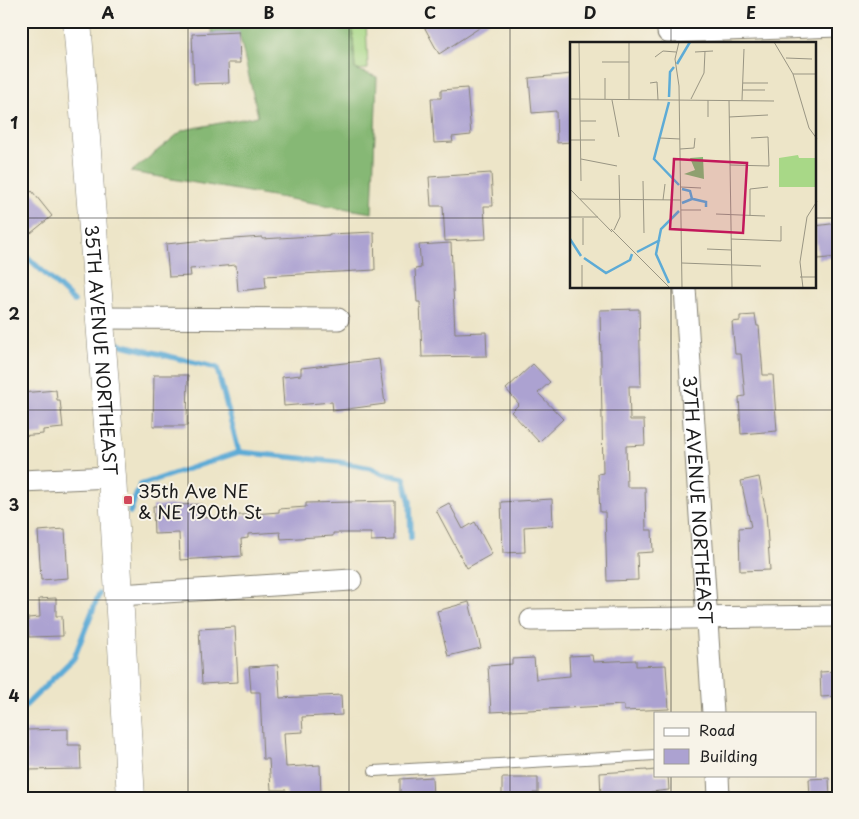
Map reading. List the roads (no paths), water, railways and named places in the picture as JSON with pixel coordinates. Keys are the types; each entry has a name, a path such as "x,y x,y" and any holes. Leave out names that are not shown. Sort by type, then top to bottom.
{"street":[{"name":"35TH AVENUE NORTHEAST","path":"77,21 98,318 112,477 131,798"},
{"path":"668,32 838,26"},
{"name":"37TH AVENUE NORTHEAST","path":"685,289 714,712"},
{"path":"98,318 338,319"},
{"path":"21,481 112,477"},
{"path":"120,595 351,580"},
{"path":"531,620 838,616"},
{"path":"718,776 719,798"}],"lane":[{"path":"374,771 654,755"}],"waterway":[{"path":"21,251 74,301"},
{"path":"119,344 217,368 239,452 140,485 130,512"},
{"path":"239,452 338,462 371,468 383,474 404,478 410,502 411,538"},
{"path":"21,710 74,658 99,594"}],"place":[{"name":"35th Ave NE & NE 190th St","path":"128,500"}]}
